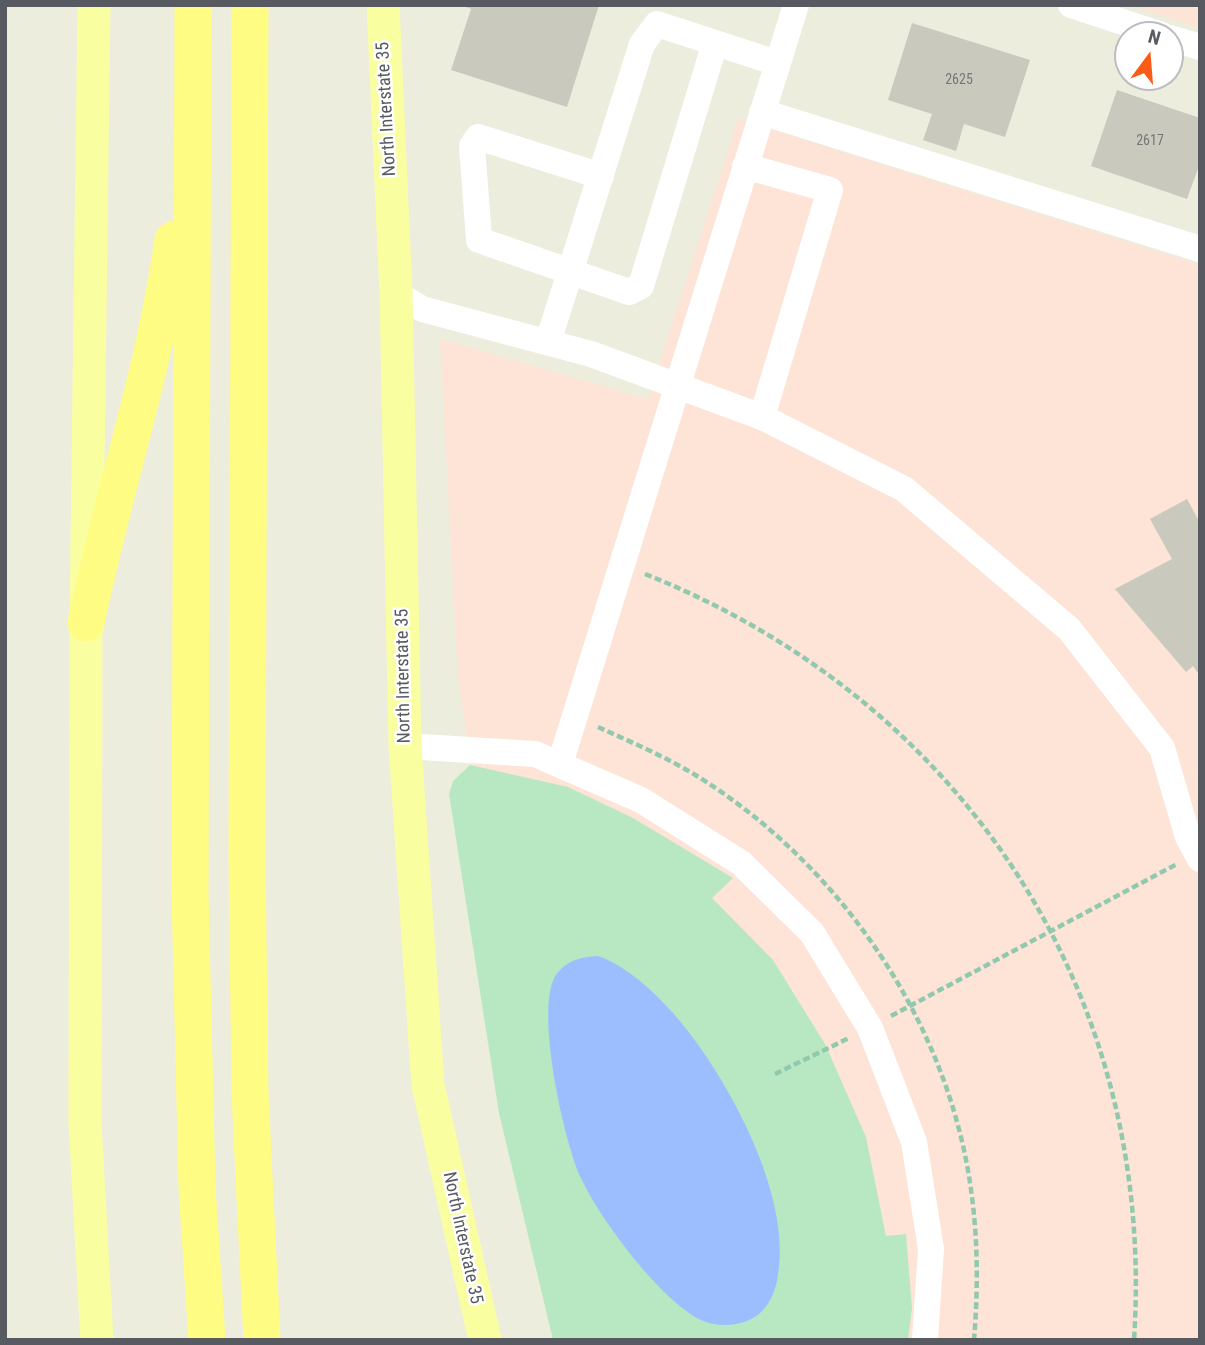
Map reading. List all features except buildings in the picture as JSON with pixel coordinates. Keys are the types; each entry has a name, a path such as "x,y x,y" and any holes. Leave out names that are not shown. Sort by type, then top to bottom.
{"highway":[{"path":"193,5 190,907 192,1029 206,1326"},
{"path":"250,5 247,856 250,1094 261,1324"},
{"path":"86,623 104,537 153,358 164,298 192,79"}],"main road":[{"path":"94,5 86,623 85,1123 97,1340"},
{"name":"North Interstate 35","path":"383,5 396,293 405,746 428,1084 485,1340"}],"street":[{"path":"560,764 796,5"},
{"path":"1071,5 1120,21"},
{"path":"548,342 642,44 657,24 777,63"},
{"path":"601,177 478,137 472,146 480,240 629,292 640,286 715,43"},
{"path":"762,112 1200,249"},
{"path":"745,166 830,190 762,417"},
{"path":"396,293 422,309 548,342 676,384 762,417 904,489 1069,629 1161,748 1188,837 1199,857"},
{"path":"405,746 535,754 641,800 741,863 812,933 870,1028 914,1142 932,1249 925,1340"}],"path":[{"path":"621,564 692,592 744,618 819,666 879,713 934,765 997,842 1050,930 1098,1043 1124,1140 1137,1240 1134,1340"},
{"path":"775,1074 870,1028 1050,930 1199,857"}],"shaded area":[{"path":"1129,5 1200,5 1200,28"},
{"path":"738,119 1200,265 1200,1340 583,1340 502,972 458,678 440,339 648,399"}],"green space":[{"path":"470,765 568,787 633,818 733,878 712,898 773,960 825,1044 866,1137 886,1236 906,1234 912,1308 908,1340 553,1340 499,1113 449,794 453,781"}],"water":[{"path":"598,956 641,981 690,1033 731,1097 760,1158 777,1221 780,1252 773,1293 763,1310 747,1321 712,1324 685,1310 667,1295 616,1235 589,1193 573,1159 554,1074 548,1015 550,991 556,975 565,966 580,958"}]}
